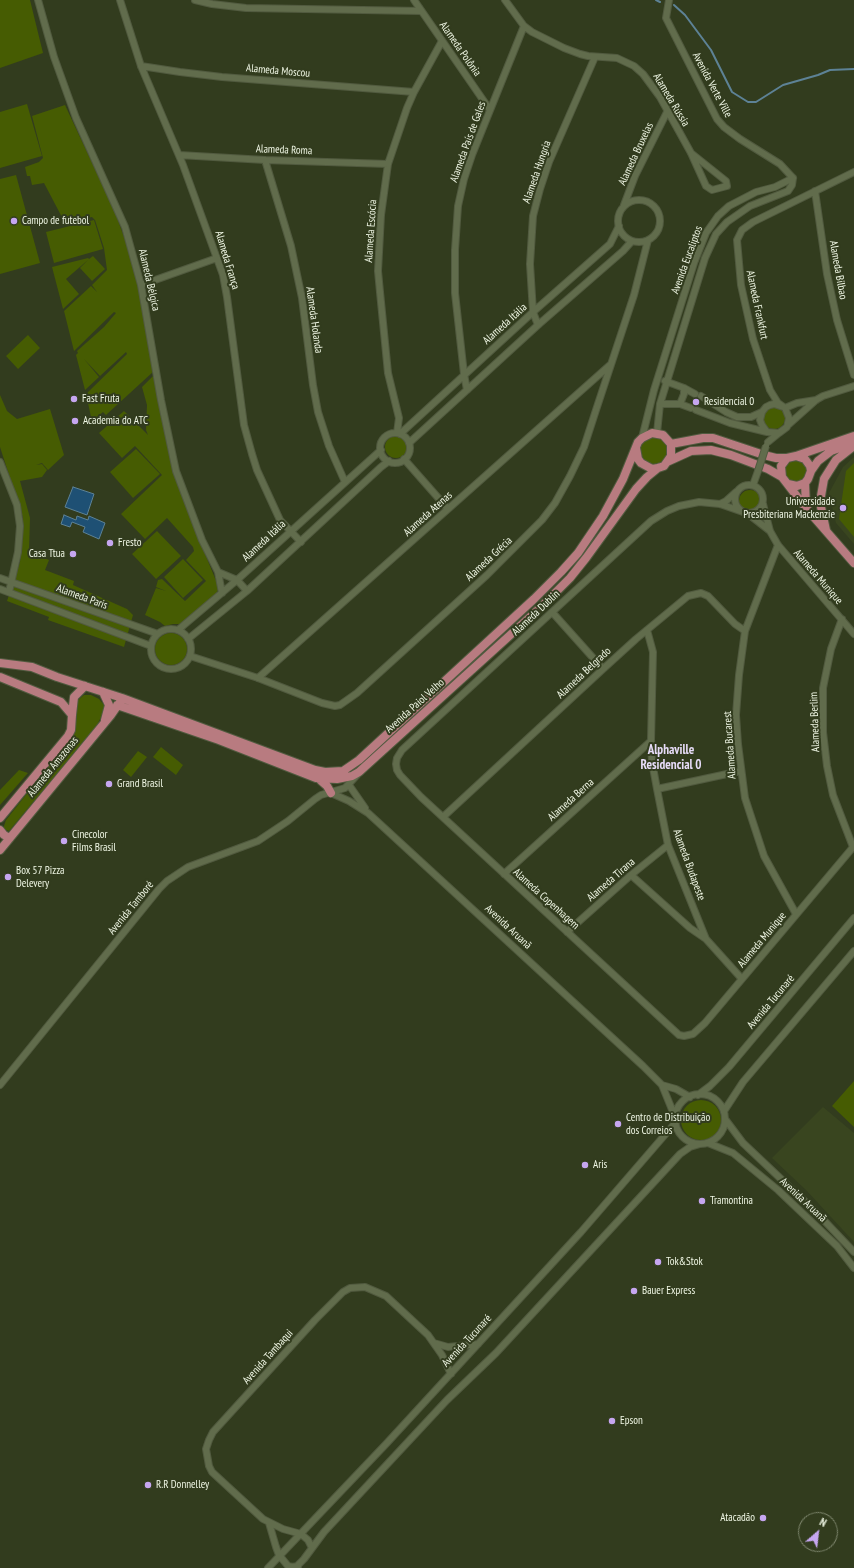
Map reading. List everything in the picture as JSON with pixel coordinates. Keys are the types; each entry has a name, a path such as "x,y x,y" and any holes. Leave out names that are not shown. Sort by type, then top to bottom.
{"main road":[{"path":"642,438 646,434 657,433 667,438 670,444 671,456 669,461"},
{"name":"Avenida Paiol Velho","path":"0,663 32,667 122,698 314,770 325,772 343,770 359,760 534,600 561,572 578,553 602,516 623,479 636,448 642,438"},
{"path":"670,444 703,438 713,438 764,455 776,458 787,458 852,439"},
{"path":"806,508 805,483 811,471 818,461 830,451 852,439"},
{"path":"826,530 821,507 824,479 836,460 854,446"},
{"path":"636,448 638,459 641,463 652,469 658,468"},
{"name":"Avenida Paiol Velho","path":"117,705 219,740 316,778 347,778 359,772 534,613 570,578 636,489 647,477 669,461 692,451 711,450 731,455 768,469 782,477 806,508 854,563"},
{"path":"796,456 805,459 810,466 811,471"},
{"path":"782,477 781,466 787,458"},
{"path":"788,484 797,486 805,483"},
{"path":"0,677 61,702 72,715"},
{"name":"Alameda Amazonas","path":"0,818 68,736 71,730 74,697 85,686"},
{"path":"103,692 108,700 104,722"},
{"name":"Alameda Amazonas","path":"0,850 122,698"},
{"path":"316,778 324,783 332,793"},
{"path":"0,830 4,835 10,838"}],"street":[{"name":"Alameda Bélgica","path":"38,0 54,57 76,118 126,227 141,285 161,400 176,471 202,540 218,572 222,593"},
{"name":"Alameda França","path":"120,0 141,66 179,155 223,275 243,418 257,470 280,520 301,542"},
{"path":"195,0 212,4 246,8 421,11"},
{"name":"Alameda Polônia","path":"414,0 490,110"},
{"name":"Alameda Rússia","path":"505,0 524,26 532,32 564,48 580,54 595,57 617,58 634,66 651,83 691,152 708,188 714,190 726,186 726,181 691,152"},
{"name":"Avenida Verte Ville","path":"669,0 666,18 717,119 724,127 740,139 780,164 793,178"},
{"name":"Alameda País de Gales","path":"467,390 455,293 455,250 458,206 464,179 524,26"},
{"name":"Alameda Escócia","path":"398,433 399,418 388,373 378,270 381,215 388,164 414,92 442,41"},
{"name":"Alameda Hungria","path":"538,325 533,312 530,264 530,240 533,216 549,162 595,57"},
{"name":"Alameda Moscou","path":"141,66 222,77 414,92"},
{"name":"Alameda Bruxelas","path":"624,205 635,176 667,112"},
{"name":"Alameda Roma","path":"179,155 265,160 388,164"},
{"name":"Alameda Holanda","path":"265,160 289,239 301,291 318,412 329,446 345,482"},
{"name":"Alameda Frankfurt","path":"784,407 775,399 770,390 754,339 741,285 737,240 742,230 753,222 854,172"},
{"name":"Avenida Eucaliptos","path":"642,438 657,380 699,249 712,223 729,206 740,199 756,192 775,187 793,178"},
{"name":"Avenida Eucaliptos","path":"657,433 660,404 705,258 716,234 727,222 750,206 788,191 792,185 793,178"},
{"name":"Alameda Bilbao","path":"815,191 827,274 837,320 854,376"},
{"path":"636,200 643,200 654,206 660,218 660,225 657,231 648,240 638,242 632,241 624,235 618,226 618,216 624,205 636,200"},
{"name":"Alameda Itália","path":"398,433 610,244 618,226"},
{"name":"Alameda Grécia","path":"190,656 258,678 322,703 335,706 346,702 357,693 487,575 542,520 555,503 584,447 634,295 648,240"},
{"name":"Alameda Itália","path":"409,443 538,325 623,252 632,241"},
{"path":"141,285 217,258"},
{"name":"Alameda Atenas","path":"258,678 611,364"},
{"path":"657,380 684,388 737,417 751,418 774,404 784,407 801,402 816,400"},
{"path":"767,444 816,400 828,394 854,386"},
{"path":"680,404 683,397 684,388"},
{"path":"753,485 767,444 768,432 760,420 770,390"},
{"path":"660,404 680,404 730,423 768,432 779,433"},
{"path":"784,407 789,418 787,427"},
{"path":"398,433 404,436 409,443 409,452 404,459 397,462 389,461 381,450 382,442 386,436 398,433"},
{"name":"Alameda Itália","path":"178,630 237,580 381,450"},
{"path":"404,459 448,509"},
{"path":"188,639 246,591 389,461"},
{"path":"0,462 17,505 20,526 18,552 9,592"},
{"path":"720,504 746,485 753,485 761,491 764,500 763,504 755,512 745,513 736,506 735,496 737,492"},
{"name":"Alameda Dublin","path":"400,775 396,764 396,758 402,750 651,521 667,511 687,504 699,502 720,504 745,513"},
{"name":"Alameda Munique","path":"763,504 770,531 778,545 854,634"},
{"name":"Alameda Munique","path":"745,513 770,531"},
{"name":"Alameda Bucarest","path":"778,545 745,632 739,675 736,715 745,798 764,856 796,914"},
{"path":"218,572 237,580 246,591"},
{"name":"Alameda Paris","path":"0,578 158,634"},
{"name":"Alameda Paris","path":"0,589 152,646"},
{"name":"Alameda Belgrado","path":"443,817 603,669 688,596 701,593 712,600 745,632"},
{"path":"552,612 603,669"},
{"name":"Alameda Berlim","path":"842,619 831,649 823,688 823,732 827,766 833,795 854,847"},
{"path":"165,630 178,630 188,639 191,650 190,656 188,660 180,667 169,669 159,665 156,661 151,651 152,646 158,634 165,630"},
{"name":"Alameda Budapeste","path":"647,630 653,652 651,740 652,762 656,789 668,845 706,939"},
{"name":"Alameda Berna","path":"504,874 651,740"},
{"path":"656,789 741,771"},
{"name":"Avenida Tamboré","path":"0,1085 114,946 158,889 167,881 188,867 258,841 288,821 321,795 332,793 349,785 359,772"},
{"name":"Alameda Copenhagem","path":"400,775 504,874 679,1035"},
{"path":"349,785 368,813"},
{"name":"Avenida Aruanã","path":"332,793 356,804 368,813 455,892 662,1086 675,1120"},
{"name":"Alameda Tirana","path":"567,932 631,875 668,845"},
{"name":"Alameda Munique","path":"679,1035 688,1036 696,1032 854,847"},
{"name":"Alameda Budapeste","path":"631,875 690,928 706,939 742,979"},
{"name":"Avenida Tucunaré","path":"698,1095 719,1077 739,1056 854,918"},
{"path":"724,1111 743,1082 854,951"},
{"name":"Avenida Aruanã","path":"662,1086 676,1089 690,1097"},
{"path":"269,1523 279,1555 288,1566 296,1567 329,1526 447,1400 496,1353 680,1154 690,1147 715,1140 721,1134 725,1119 724,1111 714,1098 706,1095 690,1097 683,1102 678,1108 675,1120 679,1133 685,1139 692,1143 700,1144"},
{"name":"Avenida Aruanã","path":"725,1119 743,1143 817,1213 854,1252"},
{"name":"Avenida Tucunaré","path":"268,1568 478,1344 580,1232 675,1120"},
{"name":"Avenida Aruanã","path":"708,1143 733,1153 778,1190 837,1246 854,1268"},
{"path":"733,1153 743,1143"},
{"name":"Avenida Tambaqui","path":"301,1534 269,1523 224,1485 212,1472 209,1466 206,1449 213,1432 310,1326 343,1292 350,1288 365,1287 386,1296 428,1335 434,1343 450,1374"},
{"path":"434,1343 448,1347 478,1344"},
{"path":"301,1534 308,1540 312,1548"}],"shaded area":[{"name":"Universidade Presbiteriana Mackenzie","path":"854,457 854,544 836,523 829,493 843,467"},
{"path":"823,1107 854,1133 854,1242 807,1191 772,1158"}],"green space":[{"path":"0,0 30,0 43,53 0,68"},
{"path":"27,104 42,156 0,168 0,112"},
{"path":"65,105 115,212 135,268 143,300 154,371 106,415 103,412 97,417 99,422 93,426 86,394 127,354 126,352 100,376 84,359 99,377 85,390 76,355 78,353 77,351 104,327 116,313 114,312 74,351 64,311 91,286 97,292 92,285 107,270 104,248 95,220 92,217 65,223 44,183 32,185 30,176 27,176 25,167 39,162 43,158 32,116"},
{"name":"Campo de futebol","path":"16,175 40,263 0,274 0,179"},
{"path":"94,220 103,249 54,263 46,232"},
{"path":"93,256 105,269 92,281 80,268 88,260 66,279 79,294 63,309 52,267 89,259"},
{"path":"28,335 40,348 18,369 6,356"},
{"path":"154,375 172,466 194,527 219,588 216,594 183,624 165,626 145,615 156,588 166,591 156,587 158,580 162,579 185,601 206,581 186,560 194,551 193,547 167,518 145,539 121,514 162,475 135,446 122,458 99,433 124,411 148,435 146,430 147,405 142,387"},
{"path":"0,395 7,411 17,419 50,409 64,455 48,470 42,463 36,465 42,464 47,470 42,477 20,481 30,518 29,551 49,560 45,570 74,581 73,585 127,609 133,615 124,647 48,620 49,617 7,601 20,562 23,518 0,447"},
{"path":"774,407 782,410 785,418 782,426 774,429 766,426 763,418 766,410"},
{"path":"396,436 404,439 407,447 404,455 396,458 388,455 385,447 388,439"},
{"path":"654,436 664,440 668,450 664,460 654,464 644,460 640,450 644,440"},
{"path":"136,449 160,474 133,498 110,472"},
{"path":"796,459 801,460 807,466 807,476 801,482 796,483 791,482 785,476 784,471 785,466 791,460"},
{"path":"854,463 854,537 839,519 846,471"},
{"path":"750,490 758,493 761,501 758,509 750,512 742,509 739,501 742,493"},
{"path":"157,531 181,556 156,579 132,554"},
{"path":"183,559 203,580 183,598 164,577"},
{"path":"168,633 174,633 184,640 187,649 186,655 180,662 174,665 168,665 158,658 155,652 155,646 162,636"},
{"path":"84,695 91,695 99,699 104,705 104,711 97,725 9,831 3,829 6,820 75,733 78,700"},
{"path":"161,747 183,765 176,775 153,757"},
{"path":"138,751 147,757 131,777 123,770"},
{"path":"19,770 28,773 0,805 0,790"},
{"path":"854,1081 854,1127 832,1106"},
{"path":"705,1100 712,1103 718,1109 721,1120 720,1128 712,1137 705,1140 697,1140 690,1137 682,1128 681,1116 684,1109 693,1101"}],"water":[{"path":"73,487 94,494 87,515 65,507"},
{"path":"64,515 76,520 77,516 88,520 89,516 105,523 99,539 83,532 85,527 72,522 70,527 61,524"}],"waterway":[{"path":"656,0 660,2"},
{"path":"674,5 685,15 711,50 732,92 748,102 756,102 783,85 830,70 854,69"}],"place":[{"name":"Campo de futebol","path":"14,221"},
{"name":"Fast Fruta","path":"74,399"},
{"name":"Residencial 0","path":"696,402"},
{"name":"Academia do ATC","path":"75,421"},
{"name":"Universidade Presbiteriana Mackenzie","path":"843,508"},
{"name":"Fresto","path":"110,543"},
{"name":"Casa Ttua","path":"73,554"},
{"name":"Grand Brasil","path":"109,784"},
{"name":"Cinecolor Films Brasil","path":"64,841"},
{"name":"Box 57 Pizza Delevery","path":"8,877"},
{"name":"Centro de Distribuição dos Correios","path":"618,1124"},
{"name":"Aris","path":"585,1165"},
{"name":"Tramontina","path":"702,1201"},
{"name":"Tok&Stok","path":"658,1262"},
{"name":"Bauer Express","path":"634,1291"},
{"name":"Epson","path":"612,1421"},
{"name":"R.R Donnelley","path":"148,1485"},
{"name":"Atacadão","path":"763,1518"}],"district":[{"name":"Alphaville Residencial 0","path":"671,758"}]}
